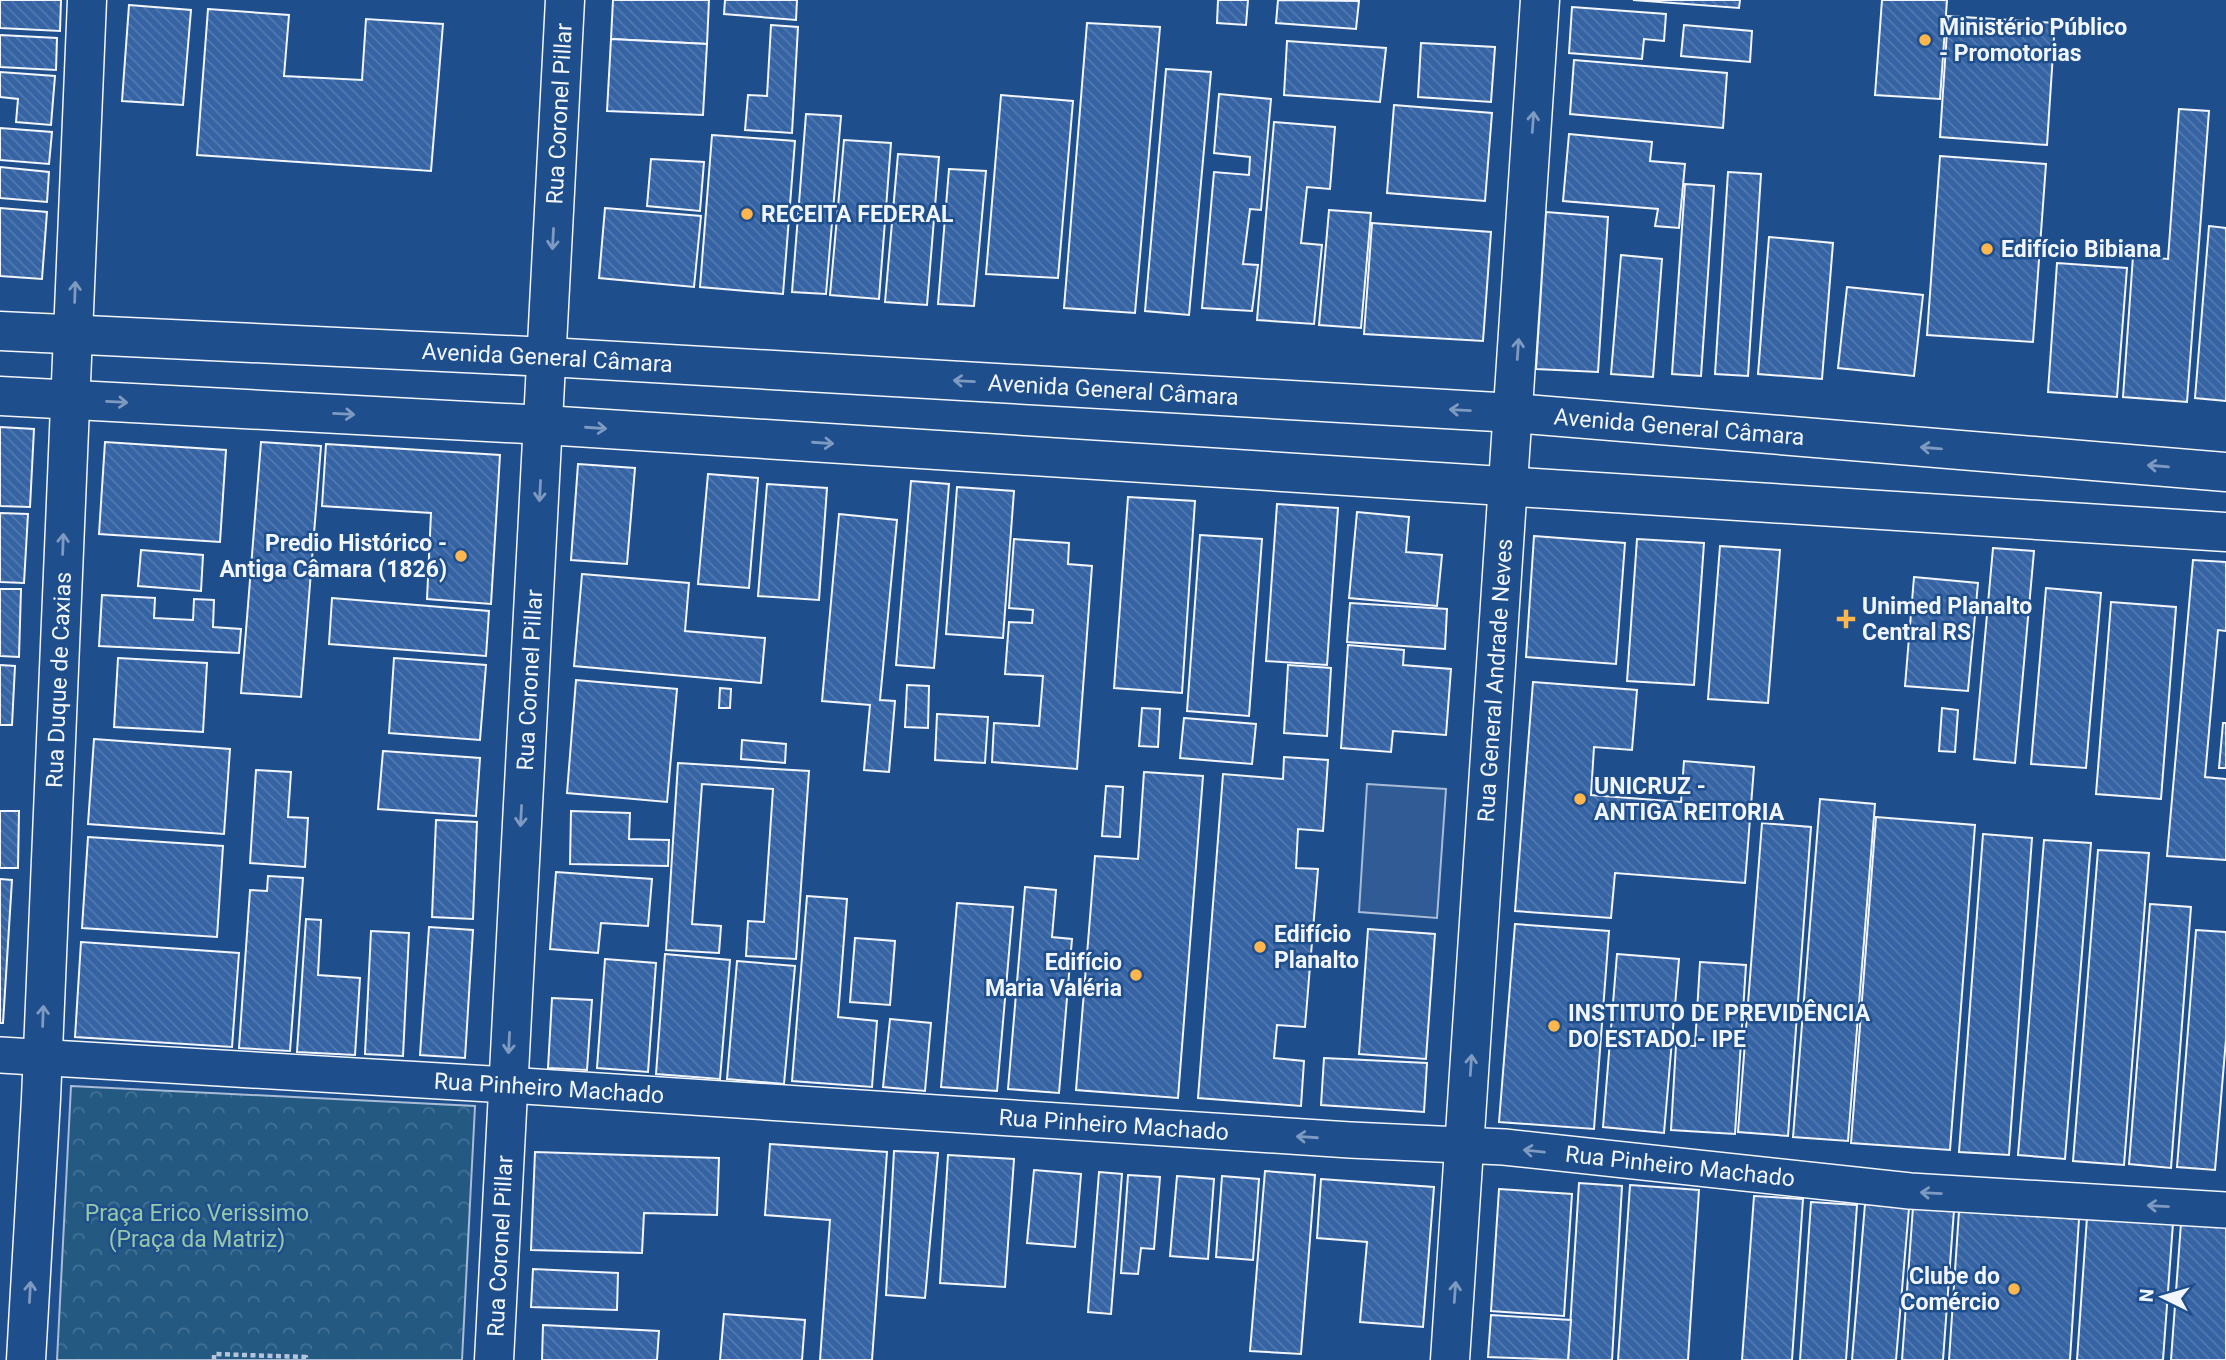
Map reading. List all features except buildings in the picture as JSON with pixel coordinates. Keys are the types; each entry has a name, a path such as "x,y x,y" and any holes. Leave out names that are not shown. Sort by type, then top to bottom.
{"main road":[{"name":"Rua Duque de Caxias","path":"26,1360 42,1058 87,0"},
{"name":"Rua Coronel Pillar","path":"494,1360 565,0"},
{"name":"Rua General Andrade Neves","path":"1450,1360 1540,0"},
{"name":"Avenida General Câmara","path":"0,331 548,357 1514,413 2226,472"},
{"path":"0,396 544,425 2226,532"}],"street":[{"name":"Rua Pinheiro Machado","path":"0,1055 1504,1147 1910,1191 2226,1210"}],"path":[{"path":"214,1360 214,1354 306,1357 306,1360"}],"green space":[{"name":"Praça Erico Verissimo (Praça da Matriz)","path":"71,1086 475,1106 462,1360 57,1360"}],"shaded area":[{"path":"1367,784 1446,789 1437,918 1359,912"}],"place":[{"name":"Ministério Público - Promotorias","path":"1925,40"},
{"name":"RECEITA FEDERAL","path":"747,214"},
{"name":"Edifício Bibiana","path":"1987,249"},
{"name":"Predio Histórico - Antiga Câmara (1826)","path":"461,556"},
{"name":"Unimed Planalto Central RS","path":"1846,619"},
{"name":"UNICRUZ - ANTIGA REITORIA","path":"1580,799"},
{"name":"Edifício Planalto","path":"1260,947"},
{"name":"Edifício Maria Valéria","path":"1136,975"},
{"name":"INSTITUTO DE PREVIDÊNCIA DO ESTADO - IPE","path":"1554,1026"},
{"name":"Clube do Comércio","path":"2014,1289"}]}
